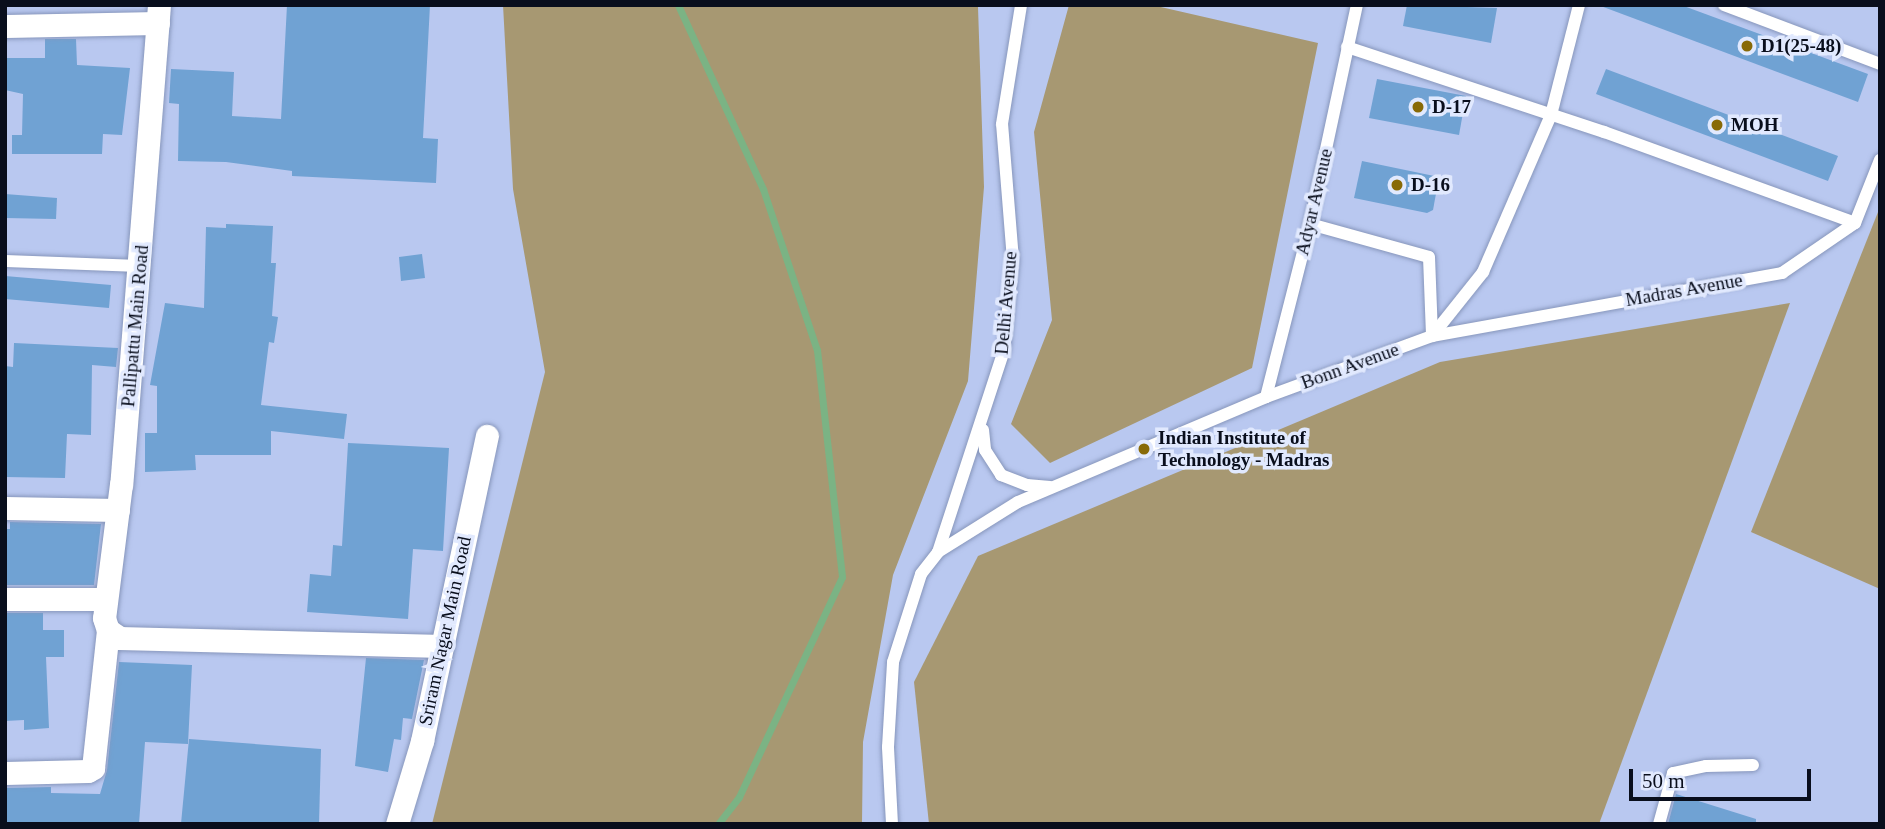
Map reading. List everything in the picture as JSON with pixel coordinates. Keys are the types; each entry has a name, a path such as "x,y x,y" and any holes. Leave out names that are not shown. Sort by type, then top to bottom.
{"street":[{"path":"5,26 158,14"},
{"name":"Pallipattu Main Road","path":"5,773 88,772 93,768 114,634 104,618 118,510 140,266 158,14"},
{"name":"Sriram Nagar Main Road","path":"397,824 422,741 487,436"},
{"path":"5,508 118,510"},
{"path":"5,599 106,599"},
{"path":"114,634 442,646"}],"lane":[{"name":"Delhi Avenue","path":"939,552 1004,350 1013,260 1002,124 1021,5"},
{"name":"Adyar Avenue","path":"1266,397 1310,223 1357,5"},
{"path":"1432,336 1483,272 1550,115 1579,5"},
{"path":"1724,5 1880,64"},
{"path":"1347,47 1856,223 1880,160"},
{"path":"1310,223 1429,257 1432,336"},
{"name":"Madras Avenue","path":"1432,336 1782,272 1856,223"},
{"path":"5,261 140,266"},
{"name":"Bonn Avenue","path":"939,552 1018,502 1266,397 1432,336"},
{"path":"983,420 985,450 1002,475 1027,485 1054,487"},
{"path":"892,824 888,747 893,662 921,574 939,552"},
{"path":"1659,824 1674,773 1706,766 1753,765"}],"shaded area":[{"path":"503,5 978,7 984,187 968,381 893,575 863,742 862,824 432,824 545,372 513,189"},
{"path":"1069,5 1152,5 1318,43 1252,368 1050,463 1011,424 1052,320 1034,132"},
{"path":"1880,207 1880,589 1751,532"},
{"path":"1790,303 1599,824 929,824 914,682 978,556 1440,362"}],"building":[{"path":"287,5 430,5 423,138 438,139 436,183 292,176 292,171 226,162 178,161 179,104 169,103 171,69 234,72 232,116 281,119"},
{"path":"1407,5 1497,8 1491,43 1403,26"},
{"name":"D1(25-48)","path":"1598,5 1681,5 1868,74 1858,102"},
{"path":"45,39 76,39 77,65 130,68 122,135 103,134 102,154 12,154 12,135 22,135 23,94 5,90 5,58 45,58"},
{"name":"MOH","path":"1606,69 1838,156 1828,181 1596,94"},
{"name":"D-17","path":"1377,79 1466,96 1459,135 1369,118"},
{"name":"D-16","path":"1362,161 1439,177 1433,210 1427,213 1354,198"},
{"path":"5,194 57,198 56,219 5,218"},
{"path":"226,224 273,226 271,263 276,263 272,316 278,317 274,343 269,342 261,405 347,414 344,439 271,431 271,455 195,455 196,470 145,472 145,433 157,433 157,386 150,385 165,303 204,308 206,227 226,228"},
{"path":"422,254 425,278 401,281 399,257"},
{"path":"5,276 111,285 109,308 5,299"},
{"path":"14,343 118,348 116,367 92,365 91,435 67,434 65,478 5,477 5,366 13,367"},
{"path":"348,443 449,448 443,551 413,549 408,619 307,612 310,574 331,576 333,545 342,546"},
{"path":"10,522 101,524 94,585 5,585 5,529 10,529"},
{"path":"5,613 43,613 43,630 64,630 64,657 46,657 49,728 24,730 24,720 5,721"},
{"path":"366,658 424,660 412,719 403,718 401,740 394,739 388,772 355,766"},
{"path":"119,662 192,665 188,744 145,742 139,824 5,824 5,788 51,787 51,793 100,794 107,770"},
{"path":"189,739 321,749 319,824 181,824"},
{"path":"1676,794 1756,819 1756,824 1668,824"}],"waterway":[{"path":"678,5 763,189 817,350 842,577 739,797 718,824"}],"place":[{"name":"D1(25-48)","path":"1747,46"},
{"name":"D-17","path":"1418,107"},
{"name":"MOH","path":"1717,125"},
{"name":"D-16","path":"1397,185"},
{"name":"Indian Institute of Technology - Madras","path":"1144,449"}]}
